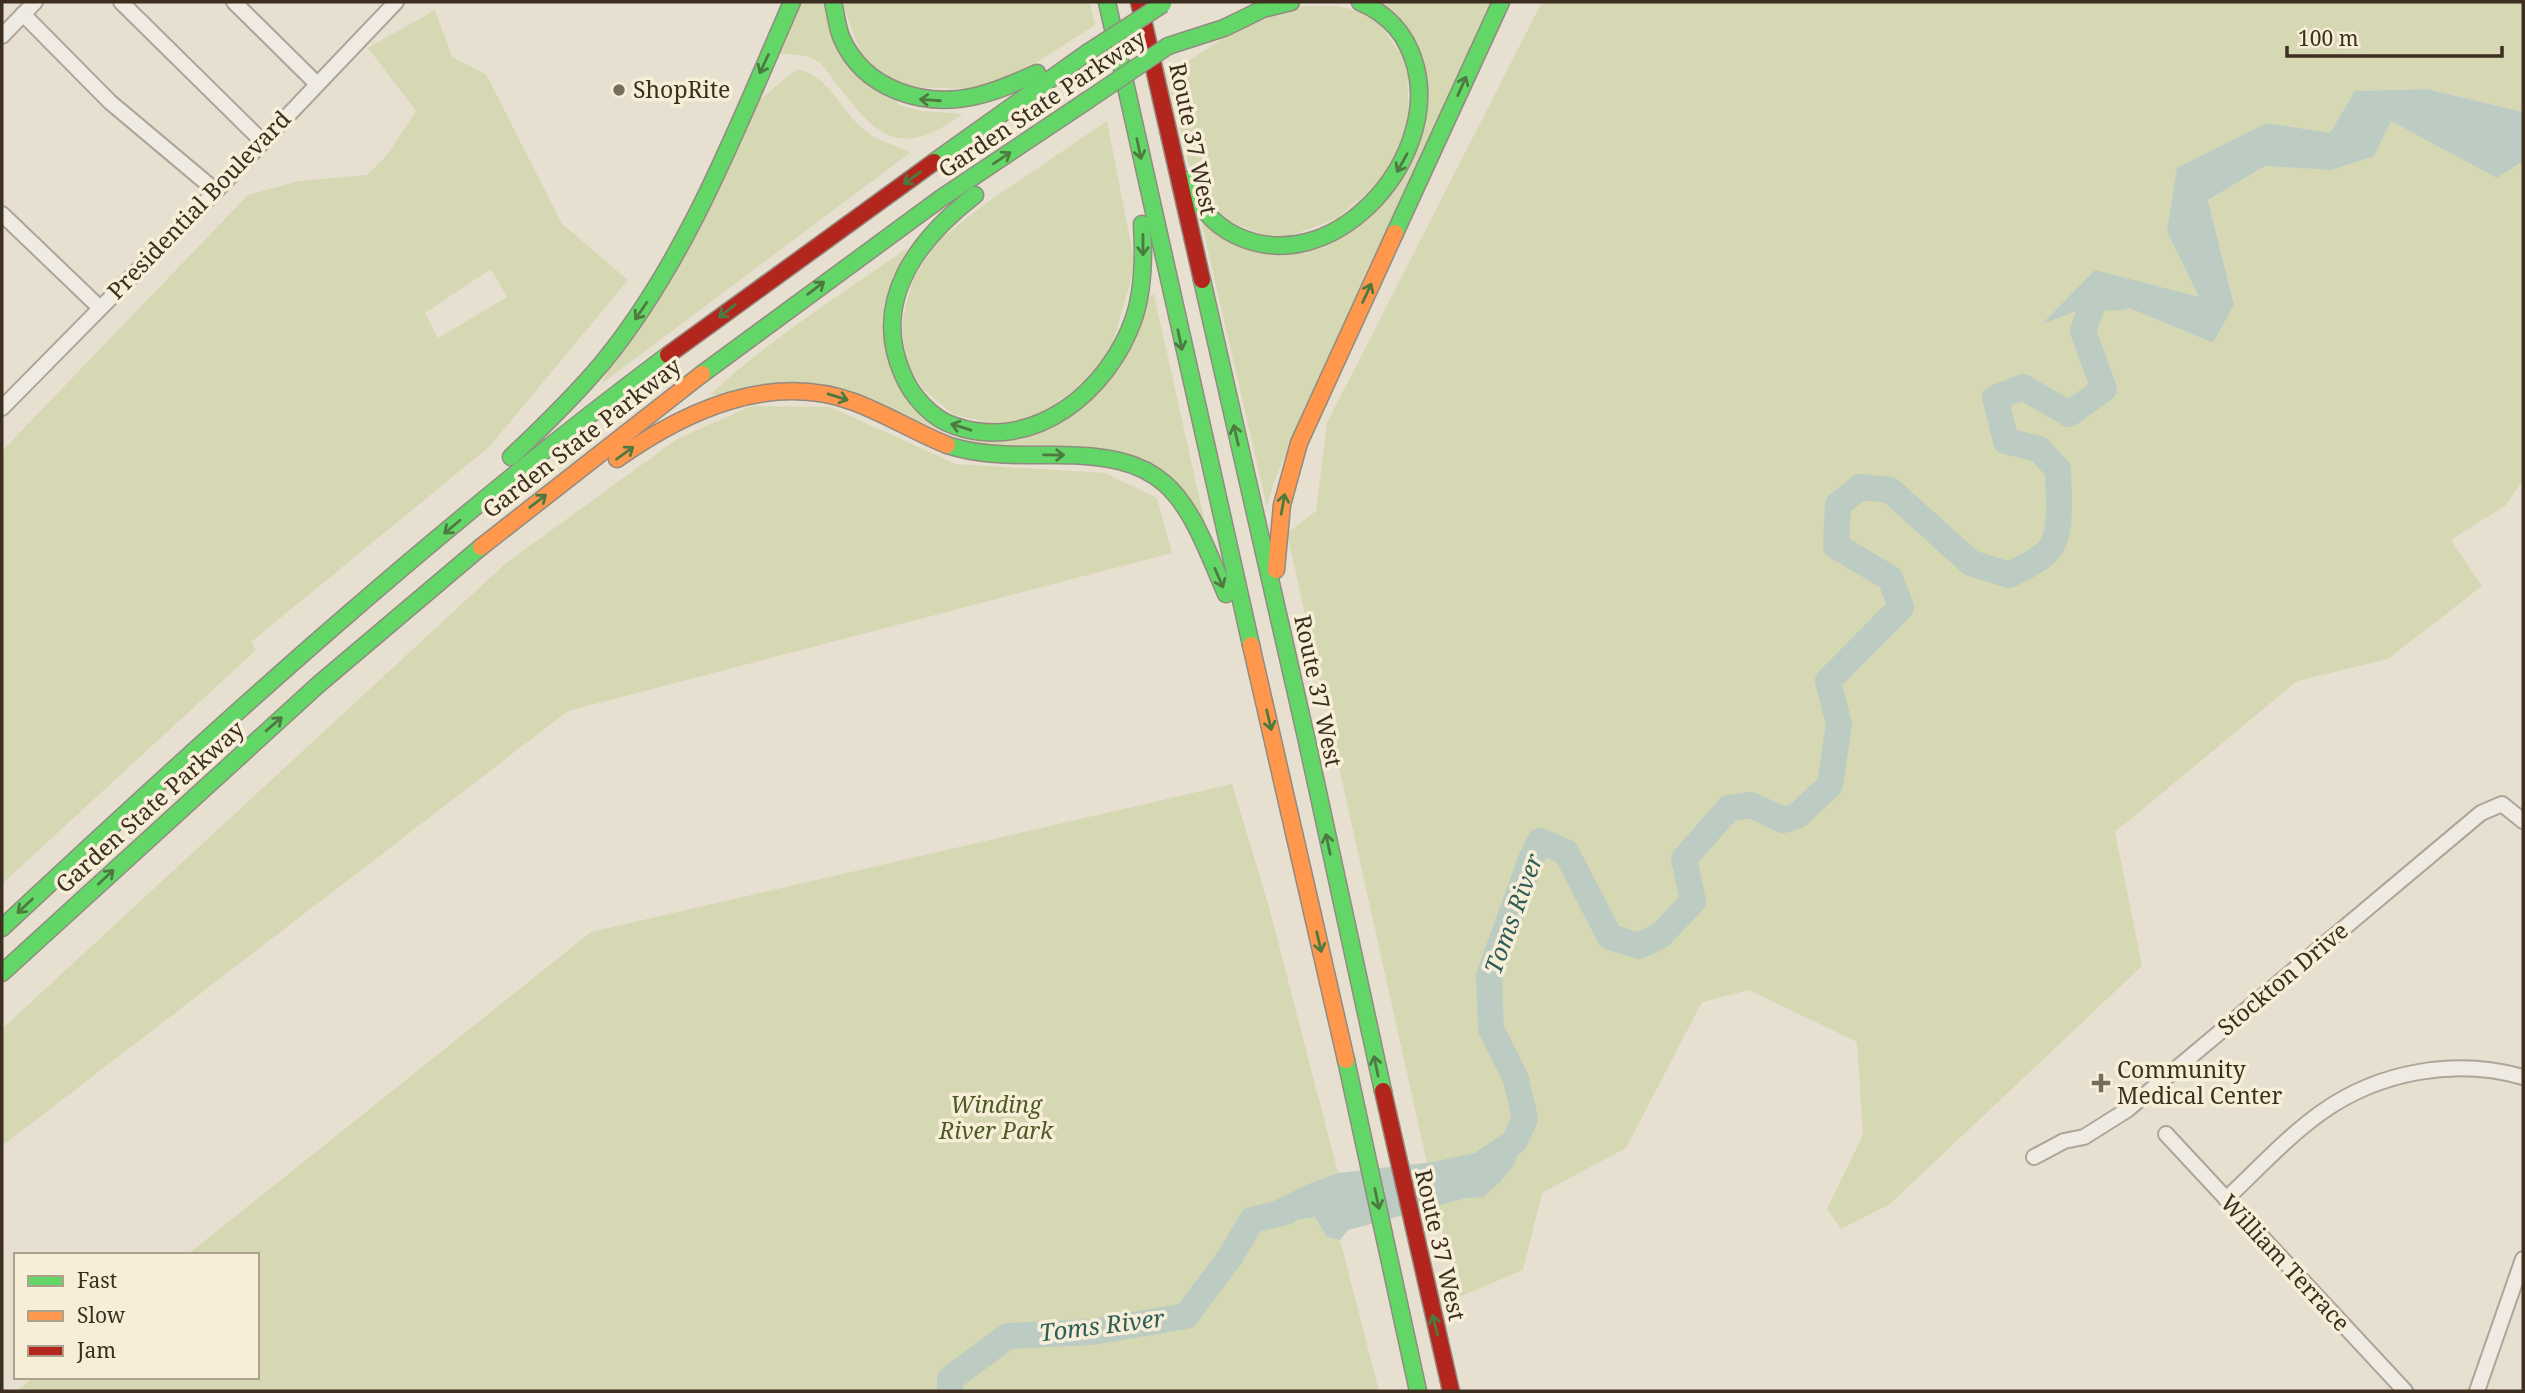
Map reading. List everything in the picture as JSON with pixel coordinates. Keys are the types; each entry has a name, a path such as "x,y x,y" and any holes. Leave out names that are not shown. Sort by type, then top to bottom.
{"highway":[{"path":"138,800 190,746 392,556 522,448 566,405 606,360 650,298 672,260 792,2"},
{"path":"833,2 839,34 859,66 885,87 915,99 956,100 995,92 1058,62 1087,53"},
{"path":"1107,2 1184,355 1364,1139 1418,1391"},
{"name":"Route 37 West","path":"1139,2 1451,1391"},
{"name":"Garden State Parkway","path":"2,928 138,800 294,660 594,412 810,249 1087,53 1165,2"},
{"name":"Garden State Parkway","path":"2,973 239,755 515,518 674,394 922,212 1168,46 1241,2"},
{"path":"1168,46 1224,29 1263,9 1292,2"},
{"path":"1165,118 1194,194 1204,211 1224,229 1240,240 1268,248 1289,248 1325,236 1360,212 1397,173 1413,140 1418,117 1418,73 1407,39 1393,21 1372,6 1360,2"},
{"path":"1285,644 1276,587 1276,552 1294,458 1501,2"},
{"path":"1088,100 1024,161 950,215 909,264 896,296 891,334 899,369 911,390 927,408 945,421 965,429 990,433 1014,432 1036,426 1056,415 1098,383 1123,347 1138,306 1143,271 1141,205 1145,177"},
{"path":"336,671 643,440 730,401 764,392 787,390 818,392 844,399 967,451 1101,457 1131,463 1146,470 1166,483 1194,521 1254,653"}],"street":[{"path":"2,36 35,2"},
{"path":"121,2 262,141"},
{"path":"234,2 317,84"},
{"name":"Presidential Boulevard","path":"2,408 216,191 396,2"},
{"path":"23,14 110,102 216,191"},
{"path":"2,214 100,308"},
{"name":"Stockton Drive","path":"2034,1157 2064,1141 2084,1137 2127,1110 2482,813 2502,804 2523,821"},
{"path":"2226,1199 2310,1121 2361,1089 2402,1075 2430,1070 2477,1069 2523,1077"},
{"name":"William Terrace","path":"2166,1134 2405,1391"},
{"path":"2477,1391 2523,1259"}],"green space":[{"path":"802,2 824,2 899,105 922,111 963,114 924,136 908,139 893,137 880,130 853,105 820,63 808,57 779,53"},
{"path":"842,2 1090,2 1095,25 1020,73 976,89 903,87 862,57"},
{"path":"1382,2 1491,2 1274,481 1267,507 1200,216 1306,254 1424,131"},
{"path":"1542,2 2523,2 2523,112 2427,89 2356,91 2330,133 2267,123 2167,231 2200,298 2095,270 2044,323 2108,299 2213,343 2234,305 2208,200 2265,166 2331,170 2391,121 2497,177 2523,161 2523,480 2506,505 2451,540 2482,586 2388,659 2297,681 2115,832 2142,966 1890,1204 1841,1229 1827,1209 1863,1135 1857,1042 1749,990 1702,1002 1626,1148 1542,1193 1523,1270 1457,1298 1287,533 1316,511 1327,423"},
{"path":"1299,6 1337,6 1360,11 1381,25 1407,65 1409,123 1388,170 1337,219 1278,240 1219,218 1190,169 1167,75 1233,32"},
{"path":"435,10 452,57 486,74 562,224 628,280 489,447 251,642 256,650 2,884 2,451 248,195 299,181 367,175 387,155 416,111 368,48","holes":["491,269 507,297 438,338 425,313"]},
{"path":"799,69 830,90 852,118 871,135 910,153 601,384 755,103"},
{"path":"1107,121 1135,265 1111,350 1082,384 1039,415 998,424 954,415 924,390 905,360 902,322 913,279 938,241 986,203"},
{"path":"907,248 887,301 931,421 1062,422 1152,294 1154,295 1205,523 1168,476 979,446 873,403 710,395 781,336"},
{"path":"751,406 830,407 956,464 1105,473 1157,498 1172,553 568,711 2,1146 2,1029 505,564 677,439"},
{"name":"Winding River Park","path":"1232,784 1269,907 1338,1173 1308,1184 1253,1211 1252,1228 1315,1217 1327,1237 1340,1240 1379,1391 17,1391 32,1379 259,1379 259,1253 190,1253 591,932"}],"shaded area":[{"path":"2427,89 2523,112 2523,161 2497,178 2391,121 2374,156 2331,170 2265,166 2208,200 2234,305 2213,343 2108,299 2042,324 2095,270 2199,297 2167,231 2177,168 2267,123 2330,133 2355,91"},
{"path":"1504,1137 1520,1144 1515,1164 1483,1197 1466,1198 1348,1230 1340,1240 1327,1237 1315,1217 1251,1228 1253,1211 1308,1184 1338,1173 1433,1162 1479,1152"}],"waterway":[{"name":"Toms River","path":"1486,1161 1514,1142 1525,1119 1516,1079 1491,1029 1489,976 1540,841 1566,852 1610,937 1639,946 1661,935 1693,901 1684,859 1729,808 1751,805 1783,820 1797,816 1830,785 1839,724 1828,681 1901,607 1890,578 1836,546 1838,505 1860,487 1890,490 1971,563 2009,575 2039,559 2052,545 2056,535 2059,513 2058,470 2039,449 2006,441 1995,398 2023,387 2069,414 2104,389 2083,331 2095,298 2122,297"},
{"name":"Toms River","path":"950,1391 950,1379 1008,1336 1092,1332 1186,1316 1230,1257 1252,1220 1286,1212"}],"traffic: fast":[{"path":"511,457 604,361 661,278 710,188 792,2"},
{"path":"833,2 840,35 852,57 881,83 898,91 917,97 956,99 992,92 1037,73"},
{"path":"1107,2 1251,645"},
{"path":"1168,46 1224,28 1263,9 1291,2"},
{"path":"1188,180 1201,205 1219,225 1235,235 1271,245 1307,242 1341,228 1370,204 1394,175 1411,140 1419,104 1416,68 1403,36 1389,20 1360,2"},
{"path":"1395,233 1501,2"},
{"path":"1087,53 1163,4"},
{"path":"1088,100 1168,46"},
{"path":"934,162 1087,53"},
{"path":"702,374 940,199 1088,100"},
{"path":"975,195 954,212 918,252 896,297 892,322 894,348 903,375 917,399 947,423 984,432 1013,431 1040,423 1065,410 1107,369 1122,345 1134,318 1140,295 1142,224"},
{"path":"1202,280 1383,1091"},
{"path":"2,928 327,632 495,491 668,355"},
{"path":"947,445 997,454 1088,456 1121,461 1146,471 1166,485 1183,504 1226,594"},
{"path":"2,973 319,684 481,547"},
{"path":"1346,1060 1418,1391"}],"traffic: slow":[{"path":"1276,570 1282,505 1299,443 1395,233"},
{"path":"481,547 702,374"},
{"path":"617,459 671,425 700,412 760,394 791,391 822,394 854,402 947,445"},
{"path":"1251,645 1346,1060"}],"traffic: jam":[{"path":"1139,2 1202,280"},
{"path":"668,355 934,162"},
{"path":"1383,1091 1451,1391"}],"place":[{"name":"ShopRite","path":"619,90"},
{"name":"Community Medical Center","path":"2101,1083"}]}
